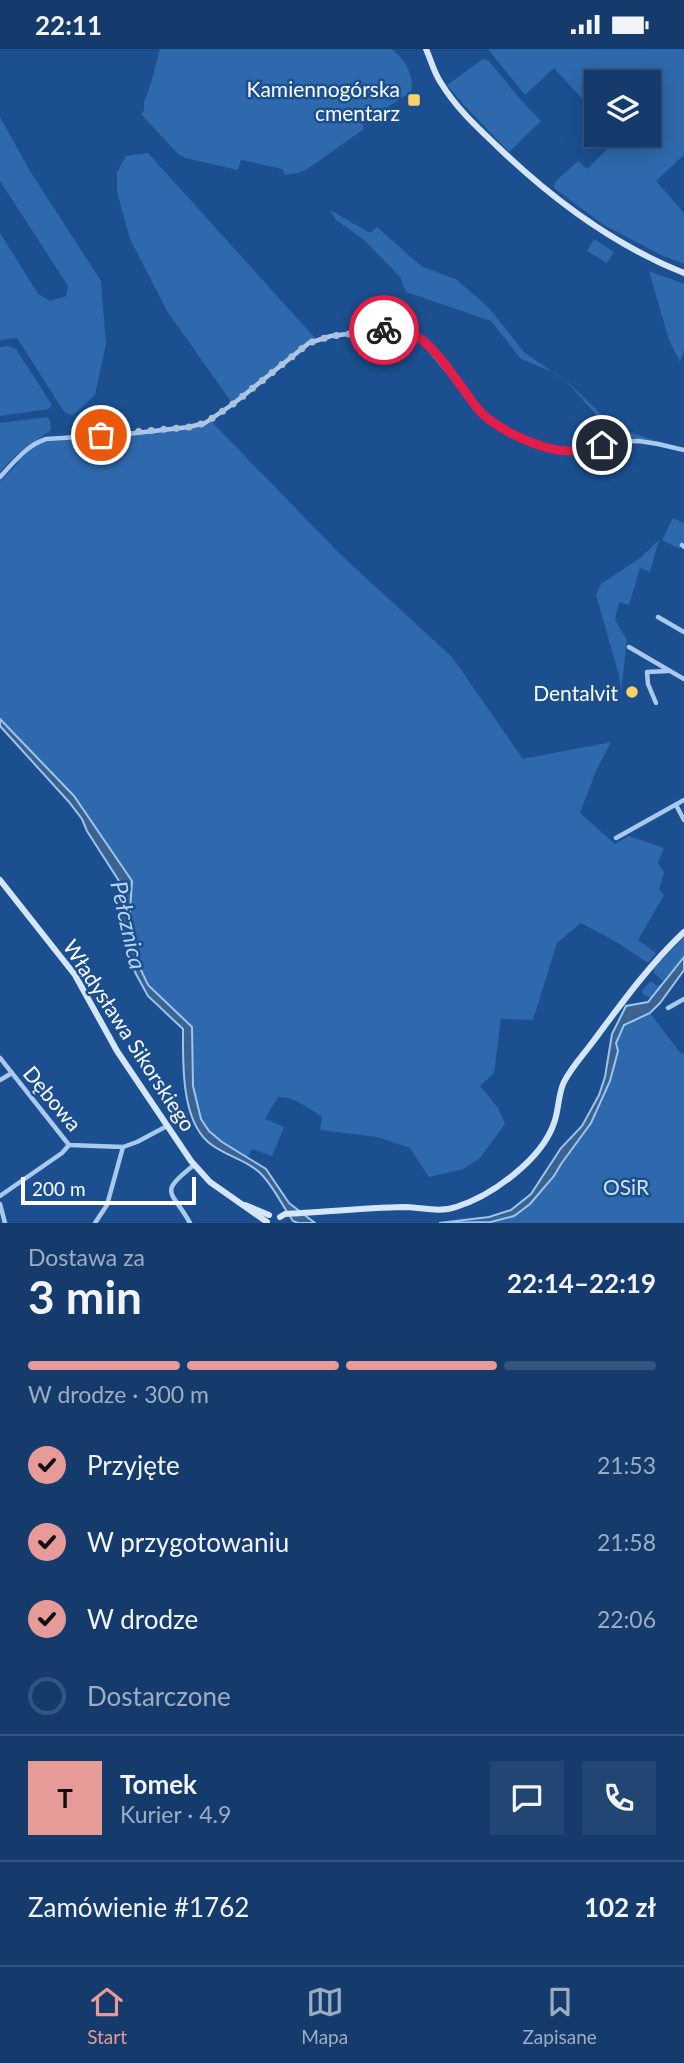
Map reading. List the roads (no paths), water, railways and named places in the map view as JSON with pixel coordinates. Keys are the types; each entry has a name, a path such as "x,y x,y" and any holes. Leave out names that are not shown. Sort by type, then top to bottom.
{"street":[{"path":"426,49 437,77 450,97 521,170 582,219 637,253 684,273"},
{"path":"0,477 29,448 46,439 189,427 205,423 309,343 331,336 380,330 405,332 421,339 484,415 506,430 537,445 574,451 615,442 639,441 684,450"},
{"path":"658,617 684,632"},
{"path":"629,647 684,679"},
{"path":"656,703 647,672 669,671"},
{"path":"615,838 684,800"},
{"path":"676,805 684,820"},
{"name":"Władysława Sikorskiego","path":"0,880 75,975 113,1044 194,1165 237,1202 268,1220 276,1214 282,1218 302,1213 405,1207 444,1210 475,1200 500,1184 539,1151 548,1139 564,1081 631,990 684,932"},
{"path":"668,1009 684,999"},
{"name":"Dębowa","path":"0,1058 69,1145 122,1147 167,1126"},
{"path":"0,1080 12,1073"},
{"path":"0,1196 62,1153 69,1145"},
{"path":"95,1223 107,1205 122,1147"},
{"path":"190,1223 172,1196 170,1188 174,1181 194,1165"},
{"path":"0,1204 5,1223"}],"water":[{"name":"Pełcznica","path":"0,719 74,796 132,881 129,927 139,966 148,985 192,1027 193,1086 201,1119 209,1131 222,1142 266,1169 289,1203 315,1223 293,1221 263,1176 244,1162 214,1147 199,1132 188,1105 185,1089 183,1029 148,996 136,974 126,949 121,922 119,881 82,819 0,726"},
{"path":"684,957 684,970 660,1003 650,1013 624,1025 616,1043 618,1051 610,1081 591,1123 554,1176 530,1204 514,1216 491,1222 439,1223 489,1217 511,1210 531,1194 561,1148 582,1126 599,1095 605,1077 612,1034 626,1006 648,1002"}],"place":[{"name":"Kamiennogórska cmentarz","path":"414,100"},
{"name":"Dentalvit","path":"632,692"}],"park label":[{"name":"OSiR","path":"626,1186"}]}
